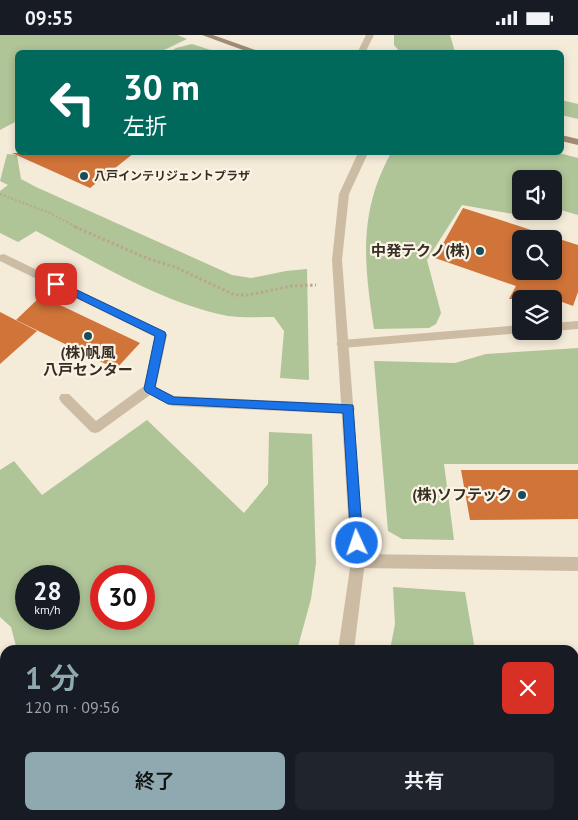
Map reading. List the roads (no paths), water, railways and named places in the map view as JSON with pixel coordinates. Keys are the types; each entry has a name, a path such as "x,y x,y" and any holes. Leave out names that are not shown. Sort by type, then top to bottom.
{"street":[{"path":"206,35 251,50"},
{"path":"362,50 370,35"},
{"path":"564,138 578,142"},
{"path":"347,645 358,561 349,409 342,344 338,261 344,194 362,155"},
{"path":"4,258 161,335 149,389 95,428 65,398"},
{"path":"562,326 578,325"},
{"path":"342,344 512,330"},
{"path":"149,389 172,401 349,409"},
{"path":"358,561 578,564"}],"place":[{"name":"八戸インテリジェントプラザ","path":"84,176"},
{"name":"中発テクノ(株)","path":"480,251"},
{"name":"(株)帆風 八戸センター","path":"88,336"},
{"name":"(株)ソフテック","path":"522,495"}]}
